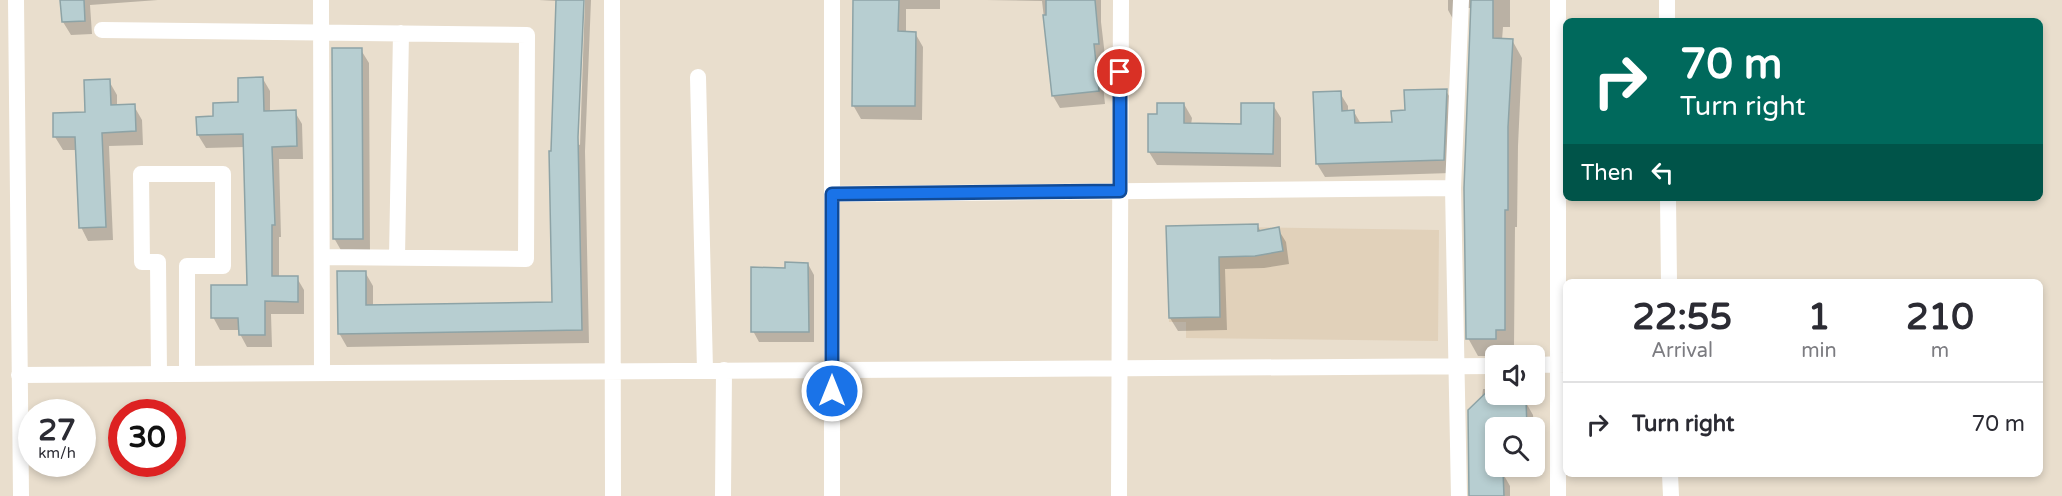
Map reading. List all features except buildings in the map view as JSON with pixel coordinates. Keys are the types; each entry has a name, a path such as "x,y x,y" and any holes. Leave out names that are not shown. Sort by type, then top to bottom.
{"street":[{"path":"16,0 21,496"},
{"path":"321,0 322,373"},
{"path":"612,0 613,496"},
{"path":"832,0 832,496"},
{"path":"1119,496 1120,0"},
{"path":"1459,496 1453,188 1461,0"},
{"path":"1558,0 1562,364 1558,496"},
{"path":"1667,0 1667,18"},
{"path":"102,30 527,35 526,259 322,257"},
{"path":"397,257 401,33"},
{"path":"698,77 705,370"},
{"path":"159,374 158,262 142,262 141,174 223,174 223,266 187,266 187,374"},
{"path":"832,194 1453,188"},
{"path":"1668,201 1669,279"},
{"path":"1545,365 1562,364"},
{"path":"19,375 1396,365 1485,366"},
{"path":"723,496 724,370"},
{"path":"1670,477 1671,496"}],"shaded area":[{"path":"1170,226 1439,230 1438,341 1186,338 1186,322 1169,322"}],"route":[{"path":"832,391 832,194 1120,191 1120,72"}]}
